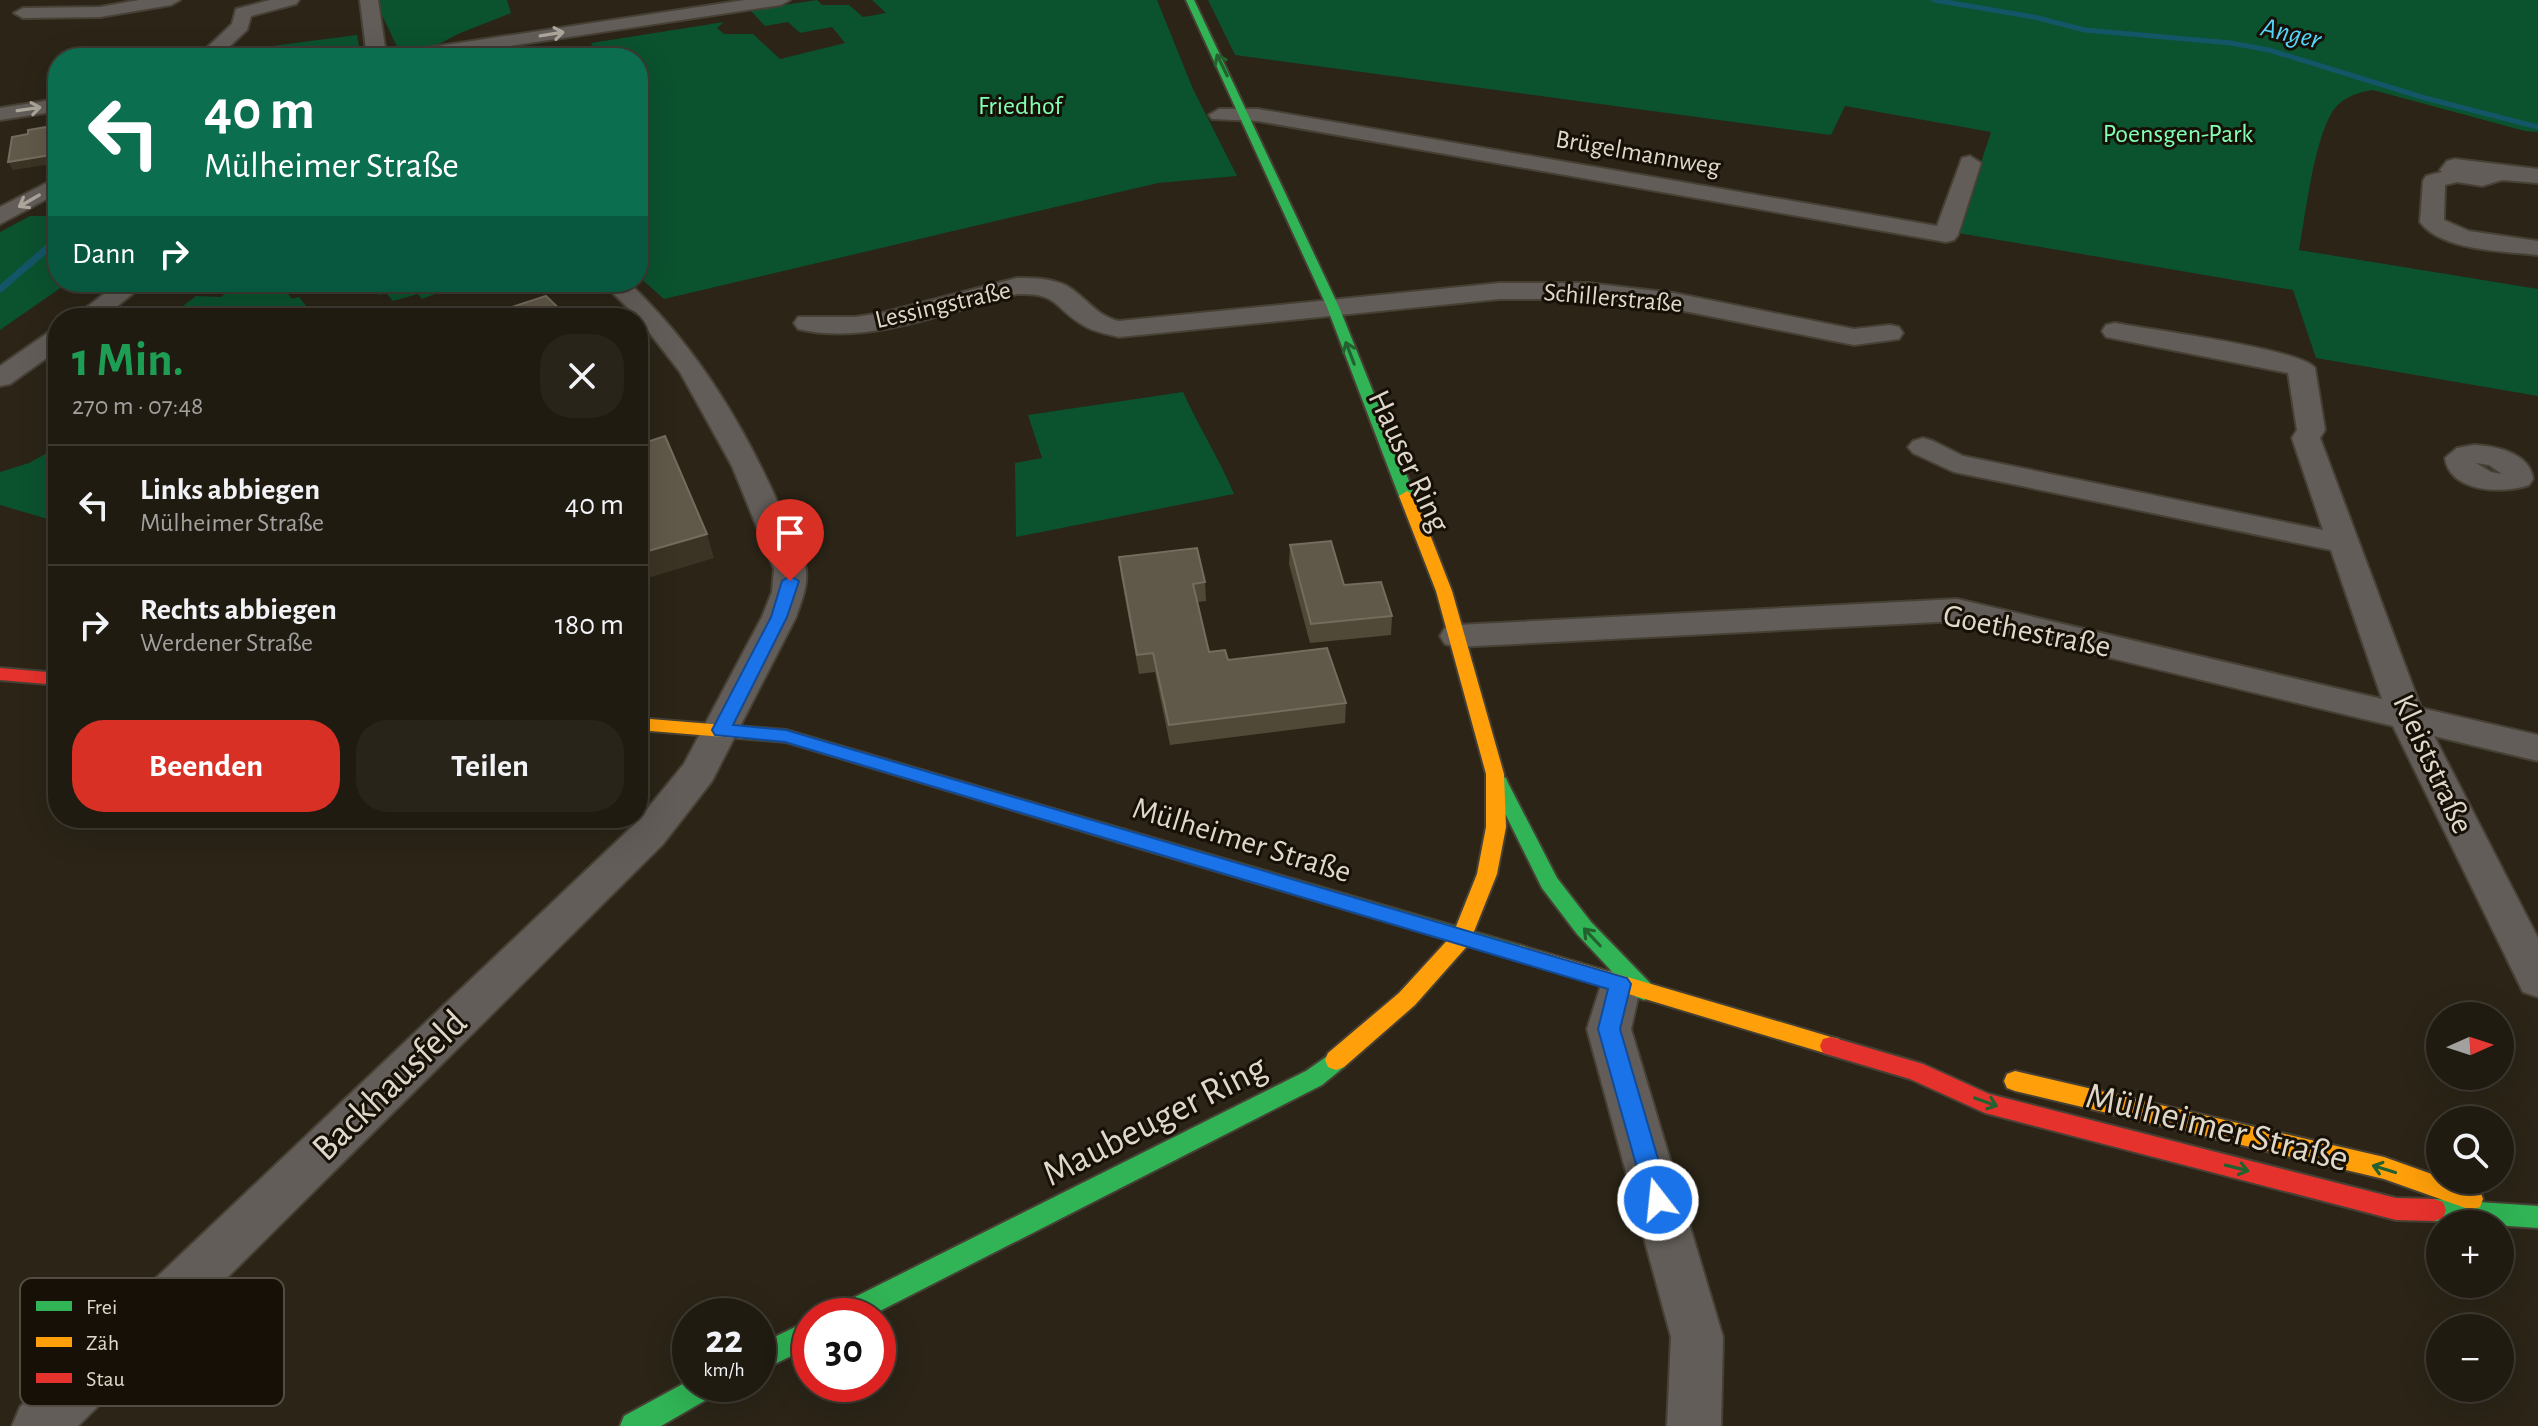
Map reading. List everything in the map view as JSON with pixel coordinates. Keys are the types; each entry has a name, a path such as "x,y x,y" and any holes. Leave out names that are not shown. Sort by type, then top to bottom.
{"main road":[{"name":"Hauser Ring","path":"1190,0 1333,307 1444,591 1495,774 1549,883 1633,988"},
{"name":"Hauser Ring","path":"1380,479 1431,594 1457,636"},
{"path":"0,674 48,678"},
{"name":"Mülheimer Straße","path":"648,725 786,736 1915,1071 1985,1103 2396,1209 2426,1210"},
{"name":"Hauser Ring","path":"1462,938 1487,874 1496,827 1495,774"},
{"name":"Maubeuger Ring","path":"880,1298 1314,1078 1407,999 1462,938"},
{"name":"Mülheimer Straße","path":"1915,1071 1960,1073"},
{"name":"Mülheimer Straße","path":"1990,1075 2384,1168 2503,1210"},
{"name":"Mülheimer Straße","path":"2514,1213 2538,1217"},
{"path":"634,1426 677,1402"}],"street":[{"path":"23,13 100,12 171,0"},
{"path":"227,0 247,11 290,0"},
{"path":"369,0 376,48"},
{"path":"459,48 781,0"},
{"path":"217,48 241,26 247,11"},
{"path":"0,114 48,107"},
{"path":"1219,115 1246,115"},
{"name":"Brügelmannweg","path":"1246,115 1946,235 1970,163"},
{"path":"2538,176 2489,172 2468,166 2451,167 2458,175 2434,181 2432,222 2460,236 2538,248"},
{"path":"0,217 48,190"},
{"name":"Lessingstraße","path":"807,323 821,326 862,324 1017,286 1037,286 1057,291 1089,321 1119,329 1333,307"},
{"name":"Schillerstraße","path":"1333,307 1500,291 1588,291 1674,301 1854,337 1890,333"},
{"path":"100,308 121,292"},
{"name":"Backhausfeld","path":"624,292 641,308"},
{"name":"Backhausfeld","path":"192,1278 649,834 699,772 779,617 790,581 785,551 701,404 686,361 648,316"},
{"name":"Kleiststraße","path":"2115,331 2282,361 2301,368 2311,430 2306,438 2407,718 2538,980"},
{"path":"0,378 48,345"},
{"path":"1923,447 1954,463 2342,543"},
{"name":"Goethestraße","path":"1457,636 1957,610 2538,748"},
{"path":"1633,988 1609,1029 1697,1337 1694,1426"},
{"name":"Backhausfeld","path":"39,1426 60,1406"}],"green space":[{"path":"375,0 507,0 511,13 439,44 398,48"},
{"name":"Friedhof","path":"817,0 822,5 849,5 863,17 886,13 872,0 1157,0 1193,89 1237,176 1158,183 664,299 648,285 648,48 594,48 591,43 724,22 717,28 724,34 753,34 780,59 845,43 832,27 800,33 788,22 765,26 750,10"},
{"name":"Poensgen-Park","path":"1208,0 2538,0 2538,132 2373,90 2349,97 2331,114 2319,144 2299,250 2538,289 2538,396 2316,358 2293,290 1958,233 1991,132 1845,106 1831,135 1235,55"},
{"path":"357,35 359,48 270,48"},
{"path":"30,216 48,216 48,292 55,292 0,330 0,232"},
{"path":"227,292 287,292 292,299 299,297 307,307 314,308 180,308 196,296 221,297"},
{"path":"376,292 440,292 422,299 418,294 393,301 386,293 379,295"},
{"path":"1183,392 1234,494 1016,537 1015,463 1042,458 1028,415"},
{"path":"48,453 48,519 0,505 0,472 29,463"}],"building":[{"path":"48,127 48,155 8,162 12,137 28,134 28,130"},
{"path":"546,296 559,308 509,308"},
{"path":"665,436 707,534 648,551 648,442"},
{"path":"1331,541 1344,585 1381,582 1392,616 1311,624 1290,545"},
{"path":"1197,548 1205,582 1193,584 1209,652 1225,650 1228,660 1327,648 1346,703 1169,725 1153,653 1137,655 1119,557"}],"waterway":[{"name":"Anger","path":"1934,0 2034,17 2085,30 2231,43 2269,50 2425,98 2538,127"},
{"path":"0,289 48,248"}],"traffic: fast":[{"path":"1190,0 1333,307 1407,496"},
{"path":"1499,783 1549,883 1584,928 1644,991"},
{"path":"1122,836 1519,953"},
{"path":"880,1298 1314,1078 1336,1060"},
{"path":"2514,1215 2538,1217"},
{"path":"776,1350 792,1342"},
{"path":"634,1426 677,1402"}],"traffic: slow":[{"path":"1336,1060 1407,999 1462,938 1487,874 1496,827 1495,774 1444,591 1407,496"},
{"path":"648,725 786,736 1122,836"},
{"path":"1519,953 1831,1046"},
{"path":"2015,1081 2384,1168 2471,1199"}],"traffic: jam":[{"path":"0,674 48,678"},
{"path":"1831,1046 1915,1071 1985,1103 2396,1209 2434,1210"}],"route":[{"path":"790,581 779,617 721,730 786,736 1620,984 1609,1029 1658,1200"}]}
